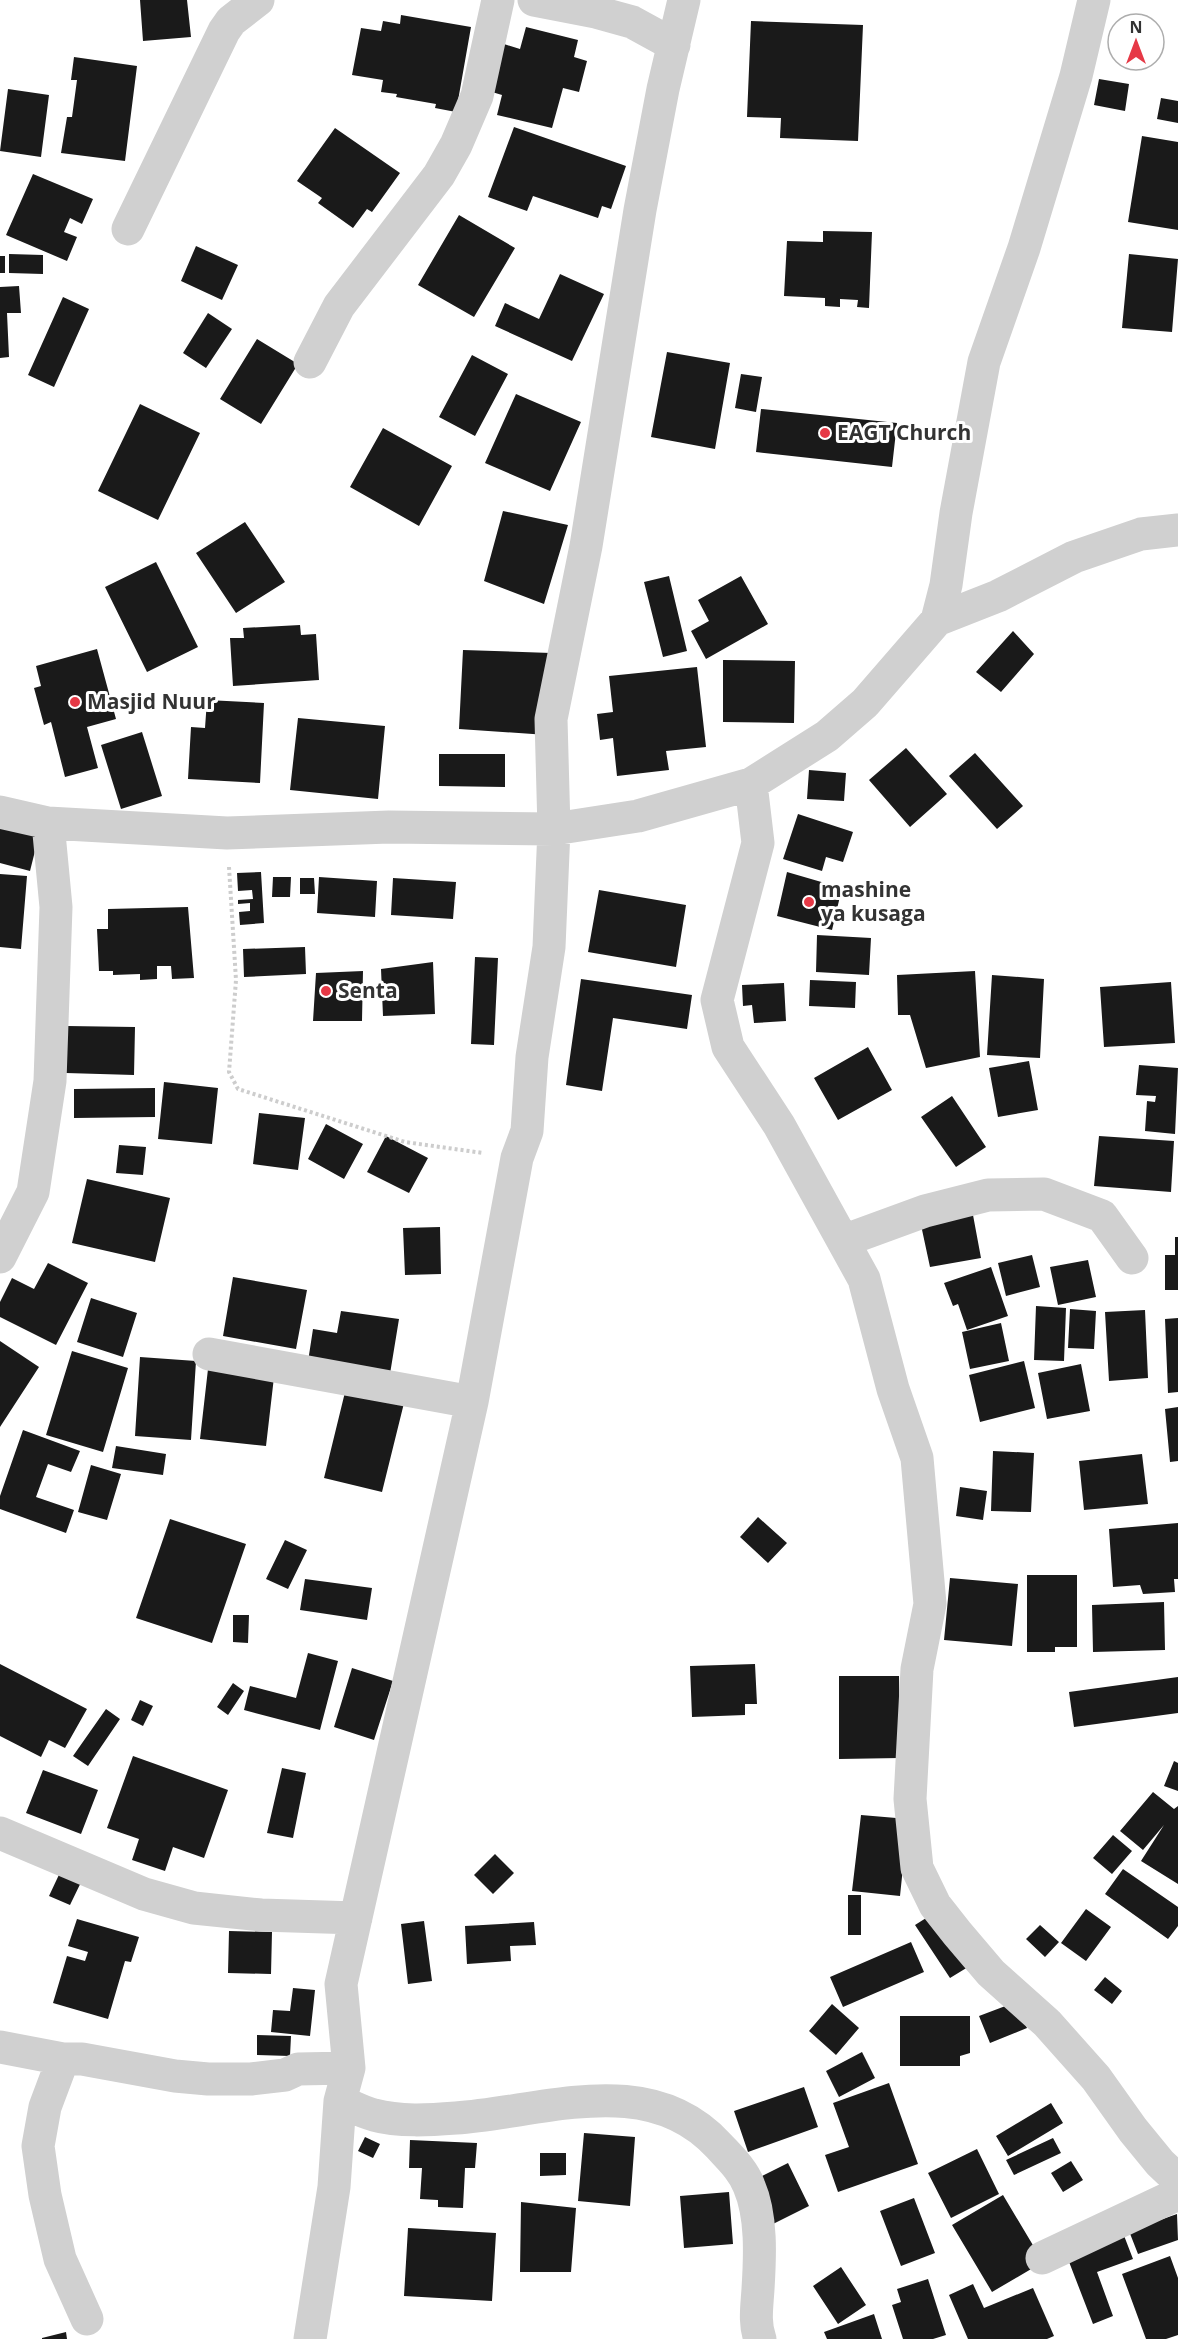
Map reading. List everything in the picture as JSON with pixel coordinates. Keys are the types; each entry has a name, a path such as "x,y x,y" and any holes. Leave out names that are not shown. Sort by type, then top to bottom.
{"street":[{"path":"128,229 224,31 231,21 258,0"},
{"path":"310,362 339,306 439,175 456,146 477,96 498,0"},
{"path":"534,0 633,22 674,45"},
{"path":"0,812 48,824 227,834 389,827 554,829 638,816 751,784 827,736 865,703 937,620 946,585 956,513 984,362 1024,248 1076,76 1094,0"},
{"path":"633,22 684,1"},
{"path":"310,2339 334,2187 340,2101 349,2068 341,1984 472,1402 517,1158 527,1131 532,1057 549,947 554,829 551,719 586,546 640,210 663,89 684,1"},
{"path":"937,620 998,596 1074,557 1141,534 1178,530"},
{"path":"751,784 758,843 717,1000 728,1047 779,1125 864,1279 893,1389 917,1458 930,1604 917,1669 910,1799 917,1868 935,1905 957,1934 991,1973 1047,2023 1096,2078 1160,2163 1178,2180"},
{"path":"0,1257 33,1192 50,1081 56,907 48,824"},
{"path":"843,1241 925,1211 988,1195 1044,1194 1102,1216 1132,1258"},
{"path":"210,1354 472,1402"},
{"path":"0,1833 144,1894 194,1908 261,1915 356,1918"},
{"path":"0,2047 63,2059 82,2059 175,2076 208,2079 251,2079 285,2075 298,2069 349,2068"},
{"path":"63,2059 45,2107 38,2146 45,2195 60,2259 87,2319"},
{"path":"340,2101 374,2115 398,2118 453,2118 507,2113 576,2101 627,2101 663,2108 688,2118 711,2137 736,2164 749,2186 760,2237 757,2319 760,2339"},
{"path":"1042,2258 1178,2194"}],"path":[{"path":"227,834 236,980 229,1072 238,1089 405,1142 517,1158"}],"building":[{"path":"140,0 187,0 191,37 143,41"},
{"path":"401,15 471,27 456,112 435,108 436,104 381,92 383,80 352,75 361,28 381,31 383,21 400,24"},
{"path":"751,21 863,25 858,141 780,138 781,118 747,117"},
{"path":"526,27 578,40 574,57 587,61 579,92 563,88 552,128 497,115 502,95 492,92 504,44 520,49"},
{"path":"74,57 137,66 125,161 61,153 67,117 72,117 77,80 71,80"},
{"path":"1099,79 1129,84 1125,111 1094,105"},
{"path":"8,89 49,95 41,157 0,151"},
{"path":"1161,98 1178,101 1178,123 1157,119"},
{"path":"514,127 626,166 611,209 602,206 598,218 533,196 527,211 488,197"},
{"path":"335,128 400,173 372,212 367,209 353,228 318,203 322,198 297,181"},
{"path":"1142,136 1178,142 1178,230 1128,222"},
{"path":"33,174 93,199 82,224 70,218 64,232 77,237 67,261 6,235"},
{"path":"459,215 515,248 474,317 418,285"},
{"path":"823,231 872,232 869,308 857,307 858,300 840,299 840,307 825,306 825,298 784,296 787,241 823,242"},
{"path":"196,246 238,265 222,300 181,281"},
{"path":"9,254 43,255 43,274 9,273"},
{"path":"1129,254 1178,259 1172,332 1122,328"},
{"path":"0,256 5,256 5,273 0,273"},
{"path":"560,274 604,294 572,361 495,326 505,303 539,319"},
{"path":"19,286 21,313 7,313 9,357 0,358 0,287"},
{"path":"63,297 89,309 54,387 28,375"},
{"path":"208,313 232,329 206,368 183,353"},
{"path":"257,339 298,364 261,424 220,399"},
{"path":"667,352 730,363 715,449 651,437"},
{"path":"472,355 508,374 475,436 439,417"},
{"path":"741,374 762,377 756,412 735,408"},
{"path":"516,394 581,422 550,491 485,463"},
{"path":"140,404 200,433 158,520 98,491"},
{"path":"761,409 897,423 892,467 756,452"},
{"path":"383,428 452,466 419,526 350,487"},
{"path":"503,511 568,525 544,604 484,581"},
{"path":"245,522 285,582 236,613 196,553"},
{"path":"156,562 198,647 147,672 105,587"},
{"path":"669,576 687,651 663,657 644,582"},
{"path":"741,576 768,624 706,659 691,631 709,621 698,600"},
{"path":"300,625 301,635 316,634 319,680 233,686 230,638 244,638 243,628"},
{"path":"1013,631 1034,654 1001,692 976,672"},
{"path":"97,649 116,719 87,727 98,768 65,777 51,722 44,725 34,688 41,686 36,666"},
{"path":"463,650 551,653 547,735 459,729"},
{"path":"723,660 795,661 794,723 723,722"},
{"path":"697,667 706,747 666,751 669,770 617,776 613,738 600,740 597,714 613,712 609,676"},
{"path":"207,700 264,703 260,783 188,779 191,727 205,728"},
{"path":"298,718 385,726 378,799 290,790"},
{"path":"142,732 162,796 121,809 101,745"},
{"path":"906,748 947,794 910,827 869,780"},
{"path":"975,753 1023,806 997,829 949,776"},
{"path":"439,754 505,754 505,787 439,786"},
{"path":"809,770 846,773 844,801 807,799"},
{"path":"798,814 853,832 843,862 826,857 822,871 783,859"},
{"path":"0,822 40,831 30,871 0,863"},
{"path":"261,872 264,923 240,925 239,912 250,911 250,903 238,904 238,900 253,899 252,890 238,891 237,873"},
{"name":"mashine ya kusaga","path":"787,872 842,888 832,930 777,916"},
{"path":"0,874 27,876 21,949 0,947"},
{"path":"273,877 291,877 290,897 272,897"},
{"path":"319,877 377,881 375,917 317,913"},
{"path":"300,878 314,878 315,894 300,894"},
{"path":"393,878 456,882 453,919 391,915"},
{"path":"599,890 686,905 676,967 588,952"},
{"path":"188,907 194,978 172,979 171,966 157,966 157,979 140,980 140,974 113,975 113,971 99,971 97,929 108,929 108,909"},
{"path":"817,935 871,938 869,975 816,972"},
{"path":"305,947 306,974 244,977 243,949"},
{"path":"475,957 498,958 494,1045 471,1044"},
{"path":"433,962 435,1014 383,1016 381,969"},
{"path":"363,971 362,1021 313,1021 316,973"},
{"path":"975,971 980,1057 926,1068 910,1015 898,1015 897,975"},
{"path":"992,975 1044,979 1040,1058 987,1055"},
{"path":"581,979 692,995 687,1029 613,1018 602,1091 566,1085"},
{"path":"810,980 856,982 855,1008 809,1006"},
{"path":"1171,982 1175,1043 1104,1047 1100,987"},
{"path":"784,983 786,1021 754,1023 752,1005 743,1006 742,985"},
{"path":"67,1026 135,1027 134,1075 66,1073"},
{"path":"868,1047 892,1090 838,1120 814,1078"},
{"path":"1029,1061 1038,1110 998,1117 989,1068"},
{"path":"1139,1065 1178,1068 1175,1134 1145,1131 1147,1101 1155,1102 1156,1096 1136,1095"},
{"path":"164,1082 218,1088 212,1144 158,1139"},
{"path":"155,1088 155,1117 74,1118 74,1089"},
{"path":"952,1096 986,1147 956,1167 921,1117"},
{"path":"259,1113 305,1118 298,1170 253,1164"},
{"path":"326,1124 363,1144 344,1179 308,1159"},
{"path":"386,1136 428,1158 409,1193 367,1172"},
{"path":"1099,1136 1174,1141 1171,1192 1094,1186"},
{"path":"119,1145 146,1147 143,1175 116,1173"},
{"path":"87,1179 170,1198 155,1262 72,1243"},
{"path":"973,1215 981,1258 930,1267 921,1225"},
{"path":"440,1227 441,1274 405,1275 403,1228"},
{"path":"1175,1237 1178,1237 1178,1290 1165,1290 1165,1255 1175,1255"},
{"path":"1032,1255 1040,1287 1006,1296 998,1263"},
{"path":"1088,1260 1096,1297 1058,1305 1050,1267"},
{"path":"48,1263 88,1283 56,1345 0,1317 0,1302 12,1278 34,1289"},
{"path":"991,1267 1008,1316 967,1330 958,1304 953,1306 944,1283"},
{"path":"233,1277 307,1290 296,1349 223,1336"},
{"path":"91,1298 137,1313 123,1357 77,1342"},
{"path":"1036,1306 1066,1308 1064,1361 1034,1360"},
{"path":"1070,1309 1096,1311 1094,1349 1068,1348"},
{"path":"1145,1310 1148,1378 1109,1381 1105,1312"},
{"path":"341,1311 399,1319 389,1380 307,1368 313,1329 337,1333"},
{"path":"1178,1318 1178,1392 1168,1393 1165,1319"},
{"path":"1001,1323 1009,1361 970,1369 962,1332"},
{"path":"0,1341 39,1367 0,1427"},
{"path":"72,1351 128,1368 103,1452 46,1435"},
{"path":"140,1357 196,1361 191,1440 135,1436"},
{"path":"1024,1361 1035,1408 980,1422 969,1375"},
{"path":"1081,1364 1090,1411 1047,1419 1038,1373"},
{"path":"208,1369 274,1377 266,1446 200,1439"},
{"path":"347,1384 405,1399 382,1492 324,1478"},
{"path":"1178,1407 1178,1461 1170,1462 1165,1409"},
{"path":"23,1430 80,1451 71,1472 48,1464 36,1497 74,1510 66,1533 0,1509 0,1496"},
{"path":"116,1446 166,1454 163,1475 112,1468"},
{"path":"993,1451 1034,1453 1031,1512 991,1511"},
{"path":"1142,1454 1148,1504 1084,1510 1079,1461"},
{"path":"91,1465 121,1474 107,1520 78,1512"},
{"path":"960,1487 987,1491 983,1520 956,1516"},
{"path":"758,1517 787,1543 768,1563 740,1537"},
{"path":"170,1519 246,1544 212,1643 136,1618"},
{"path":"1178,1523 1178,1579 1174,1579 1175,1592 1143,1594 1140,1585 1113,1587 1109,1529"},
{"path":"285,1540 307,1550 288,1589 266,1579"},
{"path":"1027,1575 1077,1575 1077,1647 1055,1647 1055,1652 1027,1652"},
{"path":"950,1578 1018,1584 1012,1646 944,1640"},
{"path":"305,1579 372,1588 367,1620 300,1610"},
{"path":"1164,1602 1165,1650 1093,1652 1092,1605"},
{"path":"233,1615 249,1615 248,1643 233,1642"},
{"path":"308,1653 338,1661 320,1730 244,1710 250,1686 296,1698"},
{"path":"0,1664 87,1709 65,1748 49,1740 41,1757 0,1736"},
{"path":"755,1664 757,1704 745,1704 745,1715 692,1717 690,1666"},
{"path":"352,1668 393,1681 374,1740 334,1727"},
{"path":"839,1676 899,1676 900,1758 839,1759"},
{"path":"1178,1677 1178,1713 1074,1727 1069,1692"},
{"path":"233,1683 244,1691 228,1715 217,1707"},
{"path":"140,1700 153,1706 143,1726 131,1720"},
{"path":"106,1709 120,1719 88,1766 73,1756"},
{"path":"133,1756 228,1790 204,1858 173,1847 165,1871 132,1860 139,1839 107,1828"},
{"path":"1174,1761 1178,1763 1178,1791 1164,1786"},
{"path":"282,1768 306,1773 293,1838 267,1833"},
{"path":"43,1770 98,1790 81,1834 26,1813"},
{"path":"1153,1792 1174,1809 1178,1806 1178,1884 1141,1861 1164,1825 1143,1850 1120,1831"},
{"path":"861,1815 908,1819 900,1896 852,1891"},
{"path":"1113,1835 1132,1851 1112,1874 1093,1858"},
{"path":"495,1854 514,1873 493,1894 474,1875"},
{"path":"64,1864 85,1874 70,1905 49,1896"},
{"path":"1123,1869 1178,1907 1178,1926 1168,1939 1105,1894"},
{"path":"848,1895 861,1895 861,1935 848,1935"},
{"path":"1086,1909 1111,1927 1086,1961 1061,1943"},
{"path":"934,1913 968,1967 950,1978 915,1925"},
{"path":"77,1919 139,1937 131,1962 125,1961 108,2019 53,2003 67,1956 85,1961 88,1952 68,1946"},
{"path":"424,1921 432,1981 408,1984 401,1924"},
{"path":"534,1922 536,1945 510,1946 511,1961 467,1964 465,1926"},
{"path":"1040,1925 1059,1942 1045,1957 1026,1939"},
{"path":"229,1931 272,1932 271,1974 228,1973"},
{"path":"911,1942 924,1972 843,2007 830,1977"},
{"path":"1105,1977 1122,1991 1112,2004 1094,1990"},
{"path":"293,1988 315,1990 310,2036 271,2032 273,2010 290,2011"},
{"path":"1016,2002 1027,2028 990,2043 979,2016"},
{"path":"832,2004 859,2028 836,2055 809,2031"},
{"path":"900,2016 970,2016 970,2053 960,2056 960,2066 900,2066"},
{"path":"257,2035 291,2036 290,2056 257,2055"},
{"path":"862,2052 875,2078 839,2097 826,2071"},
{"path":"889,2083 918,2164 838,2192 825,2155 849,2147 833,2103"},
{"path":"804,2087 818,2127 748,2152 734,2111"},
{"path":"1051,2103 1063,2123 1008,2156 996,2136"},
{"path":"584,2133 635,2137 630,2206 578,2201"},
{"path":"365,2137 380,2144 373,2158 358,2151"},
{"path":"1053,2138 1061,2153 1014,2175 1006,2160"},
{"path":"410,2140 477,2143 475,2168 465,2168 463,2208 438,2207 438,2200 420,2199 422,2168 409,2168"},
{"path":"977,2149 999,2194 951,2218 928,2173"},
{"path":"540,2153 566,2153 566,2175 540,2176"},
{"path":"1071,2161 1083,2180 1063,2192 1051,2173"},
{"path":"788,2163 809,2206 773,2224 752,2181"},
{"path":"729,2192 733,2244 684,2248 680,2196"},
{"path":"1003,2195 1043,2262 992,2292 952,2225"},
{"path":"914,2198 935,2253 901,2266 880,2211"},
{"path":"521,2202 576,2208 571,2272 520,2272"},
{"path":"1177,2214 1178,2240 1138,2254 1129,2231"},
{"path":"408,2228 496,2233 492,2301 404,2296"},
{"path":"1123,2233 1133,2259 1097,2272 1113,2316 1093,2324 1066,2254"},
{"path":"1170,2256 1178,2278 1178,2335 1166,2339 1146,2339 1122,2274"},
{"path":"841,2267 866,2305 838,2324 813,2286"},
{"path":"928,2279 946,2335 933,2339 903,2339 892,2305 901,2302 897,2289"},
{"path":"973,2284 984,2308 1033,2288 1054,2336 1047,2339 968,2339 949,2295"},
{"path":"874,2314 882,2339 827,2339 824,2332"},
{"path":"66,2332 67,2339 42,2339 42,2338"}],"place":[{"name":"EAGT Church","path":"825,433"},
{"name":"Masjid Nuur","path":"75,702"},
{"name":"mashine ya kusaga","path":"809,902"},
{"name":"Senta","path":"326,991"}]}
